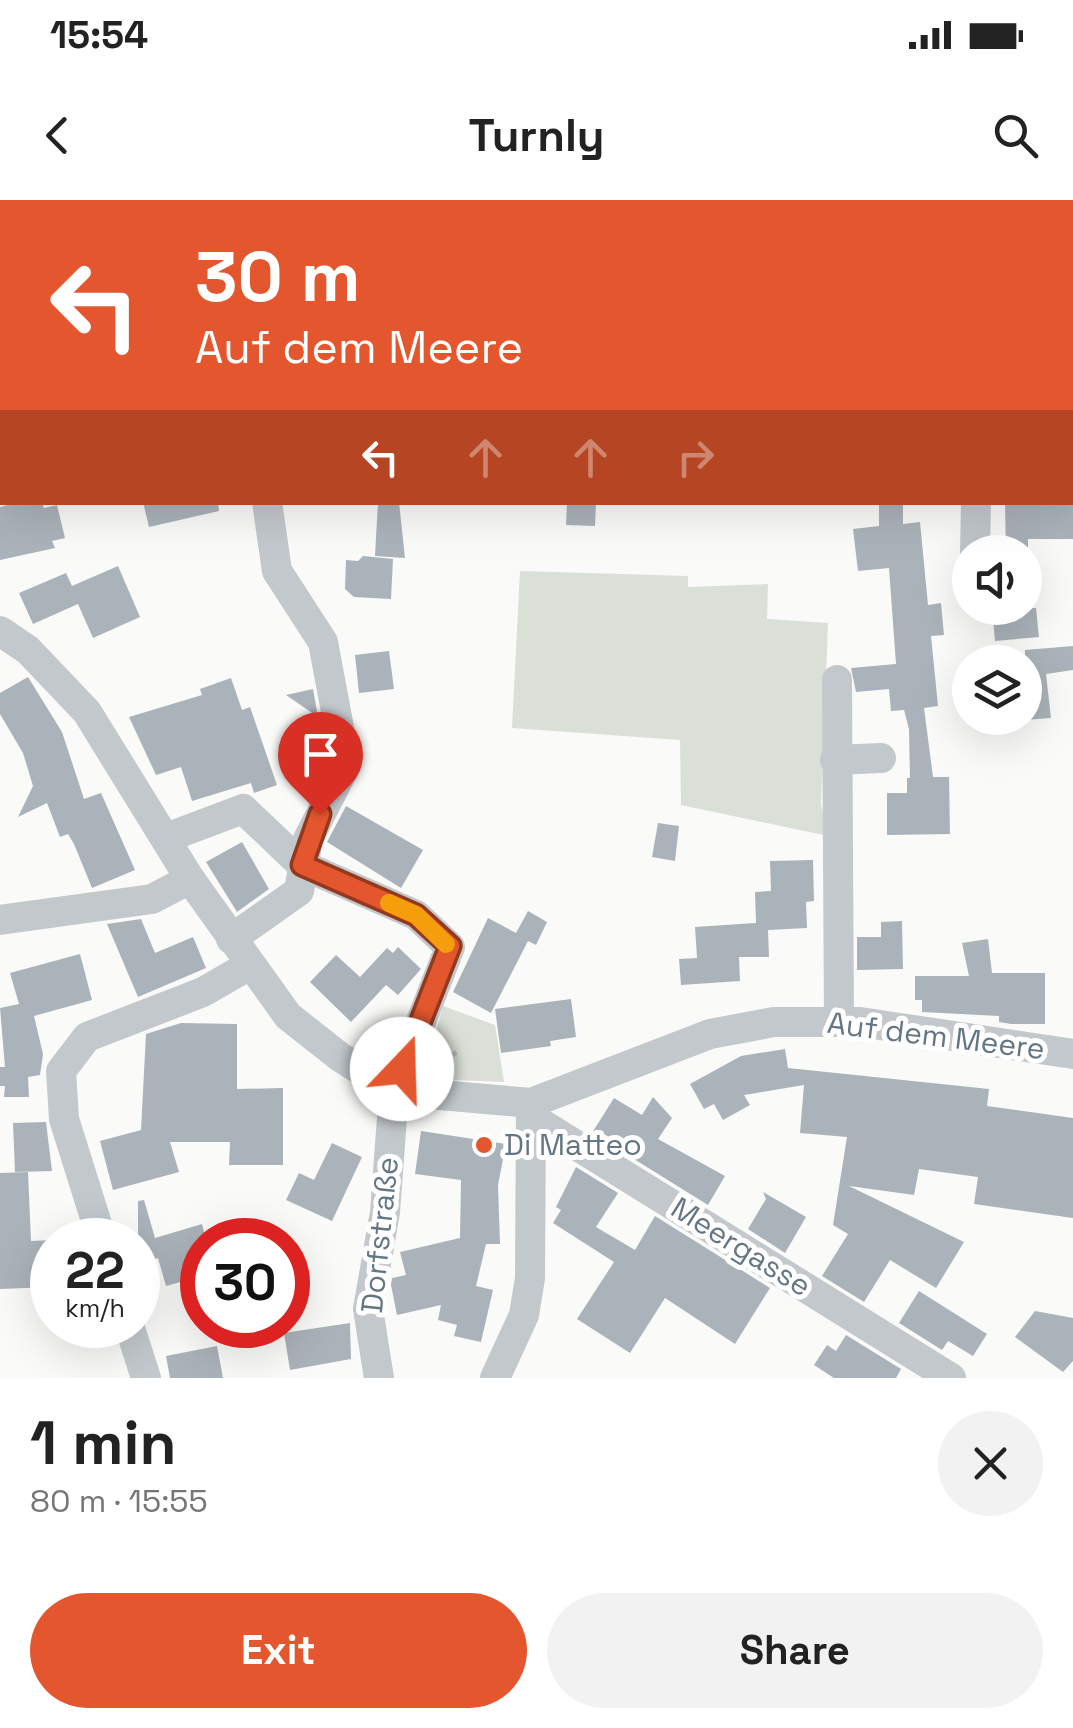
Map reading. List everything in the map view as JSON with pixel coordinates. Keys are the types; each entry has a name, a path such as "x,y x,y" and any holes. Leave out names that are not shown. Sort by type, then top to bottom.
{"street":[{"path":"231,940 299,891 308,839 346,765 323,642 278,572 267,505"},
{"path":"975,535 976,505"},
{"name":"Auf dem Meere","path":"0,631 28,650 86,712 190,879 288,1016 340,1058 394,1091 531,1110 710,1034 774,1022 839,1020 1073,1054"},
{"path":"836,680 839,1020"},
{"path":"835,760 881,758"},
{"path":"166,838 243,809 302,865 416,915 450,946 394,1091"},
{"path":"0,920 152,900 190,879"},
{"path":"95,1218 64,1119 61,1071 87,1037 204,992 250,966"},
{"name":"Dorfstraße","path":"378,1378 368,1308 385,1212 394,1091"},
{"path":"495,1378 524,1315 530,1278 531,1110"},
{"name":"Meergasse","path":"531,1110 951,1378"},
{"path":"136,1348 146,1378"}],"shaded area":[{"path":"520,571 688,576 688,587 768,584 767,619 828,623 821,804 828,836 681,805 680,740 512,728"},
{"path":"443,1006 495,1025 504,1082 429,1079 425,1072"}],"building":[{"path":"57,505 65,538 52,541 55,548 0,560 0,507"},
{"path":"144,505 218,505 219,511 149,527"},
{"path":"378,505 399,505 405,558 375,556"},
{"path":"567,505 596,505 595,526 566,525"},
{"path":"879,505 903,505 903,524 920,522 928,605 941,603 944,635 931,636 938,706 924,708 933,777 949,777 950,834 887,835 887,793 907,793 909,729 904,710 891,711 889,689 856,692 851,668 896,664 889,568 858,571 853,529 879,526"},
{"path":"1005,505 1073,505 1073,539 1006,535"},
{"path":"363,556 393,559 391,599 354,597 345,589 346,560 358,561"},
{"path":"118,566 140,617 93,638 78,604 33,624 19,593 66,573 72,586"},
{"path":"994,625 1038,625 1039,637 995,641"},
{"path":"1073,646 1073,670 1046,674 1051,718 1042,719 1042,649"},
{"path":"389,651 394,689 359,693 355,655"},
{"path":"28,677 62,732 84,799 101,793 135,870 92,888 74,844 68,834 60,837 47,803 18,817 33,786 23,753 0,714 0,693"},
{"path":"231,678 242,710 250,707 277,785 254,793 251,783 192,801 181,767 156,775 129,717 202,695 200,689"},
{"path":"313,689 318,717 286,695"},
{"path":"346,806 423,850 401,888 327,842"},
{"path":"658,823 679,826 675,861 652,857"},
{"path":"242,842 269,889 237,912 206,862"},
{"path":"813,860 814,901 806,902 807,928 768,930 769,957 739,957 740,981 681,985 679,959 697,958 695,927 756,923 755,892 771,891 770,861"},
{"path":"528,911 547,922 536,945 528,941 491,1013 453,992 488,918 516,933"},
{"path":"141,919 155,953 193,937 206,968 138,997 107,924"},
{"path":"902,921 903,969 857,970 857,937 881,937 881,922"},
{"path":"988,939 992,973 1045,973 1045,1024 999,1022 999,1016 922,1012 922,1000 915,1000 915,976 969,976 962,943"},
{"path":"398,947 421,969 398,995 386,985 351,1022 310,982 336,955 360,977 387,948 393,953"},
{"path":"80,954 92,1000 34,1016 43,1054 40,1075 28,1077 29,1097 4,1097 5,1086 0,1086 0,1067 5,1067 0,1008 19,1004 10,973"},
{"path":"571,999 576,1037 550,1041 551,1046 501,1053 495,1009"},
{"path":"181,1023 237,1024 237,1089 283,1088 283,1165 229,1165 230,1142 170,1142 179,1172 113,1190 100,1141 141,1130 146,1034"},
{"path":"785,1049 788,1068 989,1089 987,1106 1073,1118 1073,1218 974,1204 978,1177 919,1169 914,1195 849,1186 964,1242 936,1288 890,1260 864,1302 822,1276 848,1234 833,1225 847,1137 800,1133 804,1085 744,1095 750,1105 723,1120 714,1104 704,1109 690,1084 741,1056"},
{"path":"653,1097 672,1118 658,1139 725,1176 708,1205 592,1133 614,1098 642,1115"},
{"path":"46,1122 52,1171 15,1172 13,1123"},
{"path":"421,1131 506,1144 498,1185 500,1244 486,1244 476,1286 493,1290 481,1342 454,1336 457,1325 438,1320 441,1305 397,1315 391,1285 392,1278 406,1275 400,1252 460,1238 461,1180 415,1174"},
{"path":"332,1143 362,1157 332,1221 286,1200 299,1173 314,1180"},
{"path":"576,1167 618,1193 596,1227 635,1250 655,1216 770,1288 735,1344 665,1298 630,1353 577,1319 614,1262 553,1223 561,1210 556,1207"},
{"path":"28,1172 30,1288 0,1289 0,1173"},
{"path":"763,1192 806,1217 785,1253 748,1229 766,1199"},
{"path":"144,1200 149,1218 138,1218 138,1201"},
{"path":"180,1231 180,1282 166,1286 160,1265 160,1237"},
{"path":"919,1291 987,1334 973,1356 948,1341 942,1350 899,1323"},
{"path":"1035,1311 1073,1318 1073,1361 1063,1372 1015,1337"},
{"path":"350,1323 351,1359 290,1370 286,1348 310,1348 310,1329"},
{"path":"846,1335 901,1369 896,1378 834,1378 814,1365 827,1345 836,1351"},
{"path":"217,1348 223,1378 170,1378 166,1356"}],"slow traffic":[{"path":"389,903 416,915 446,944"}],"place":[{"name":"Di Matteo","path":"484,1145"}],"route":[{"path":"320,814 302,865 416,915 450,946 402,1069"}]}
